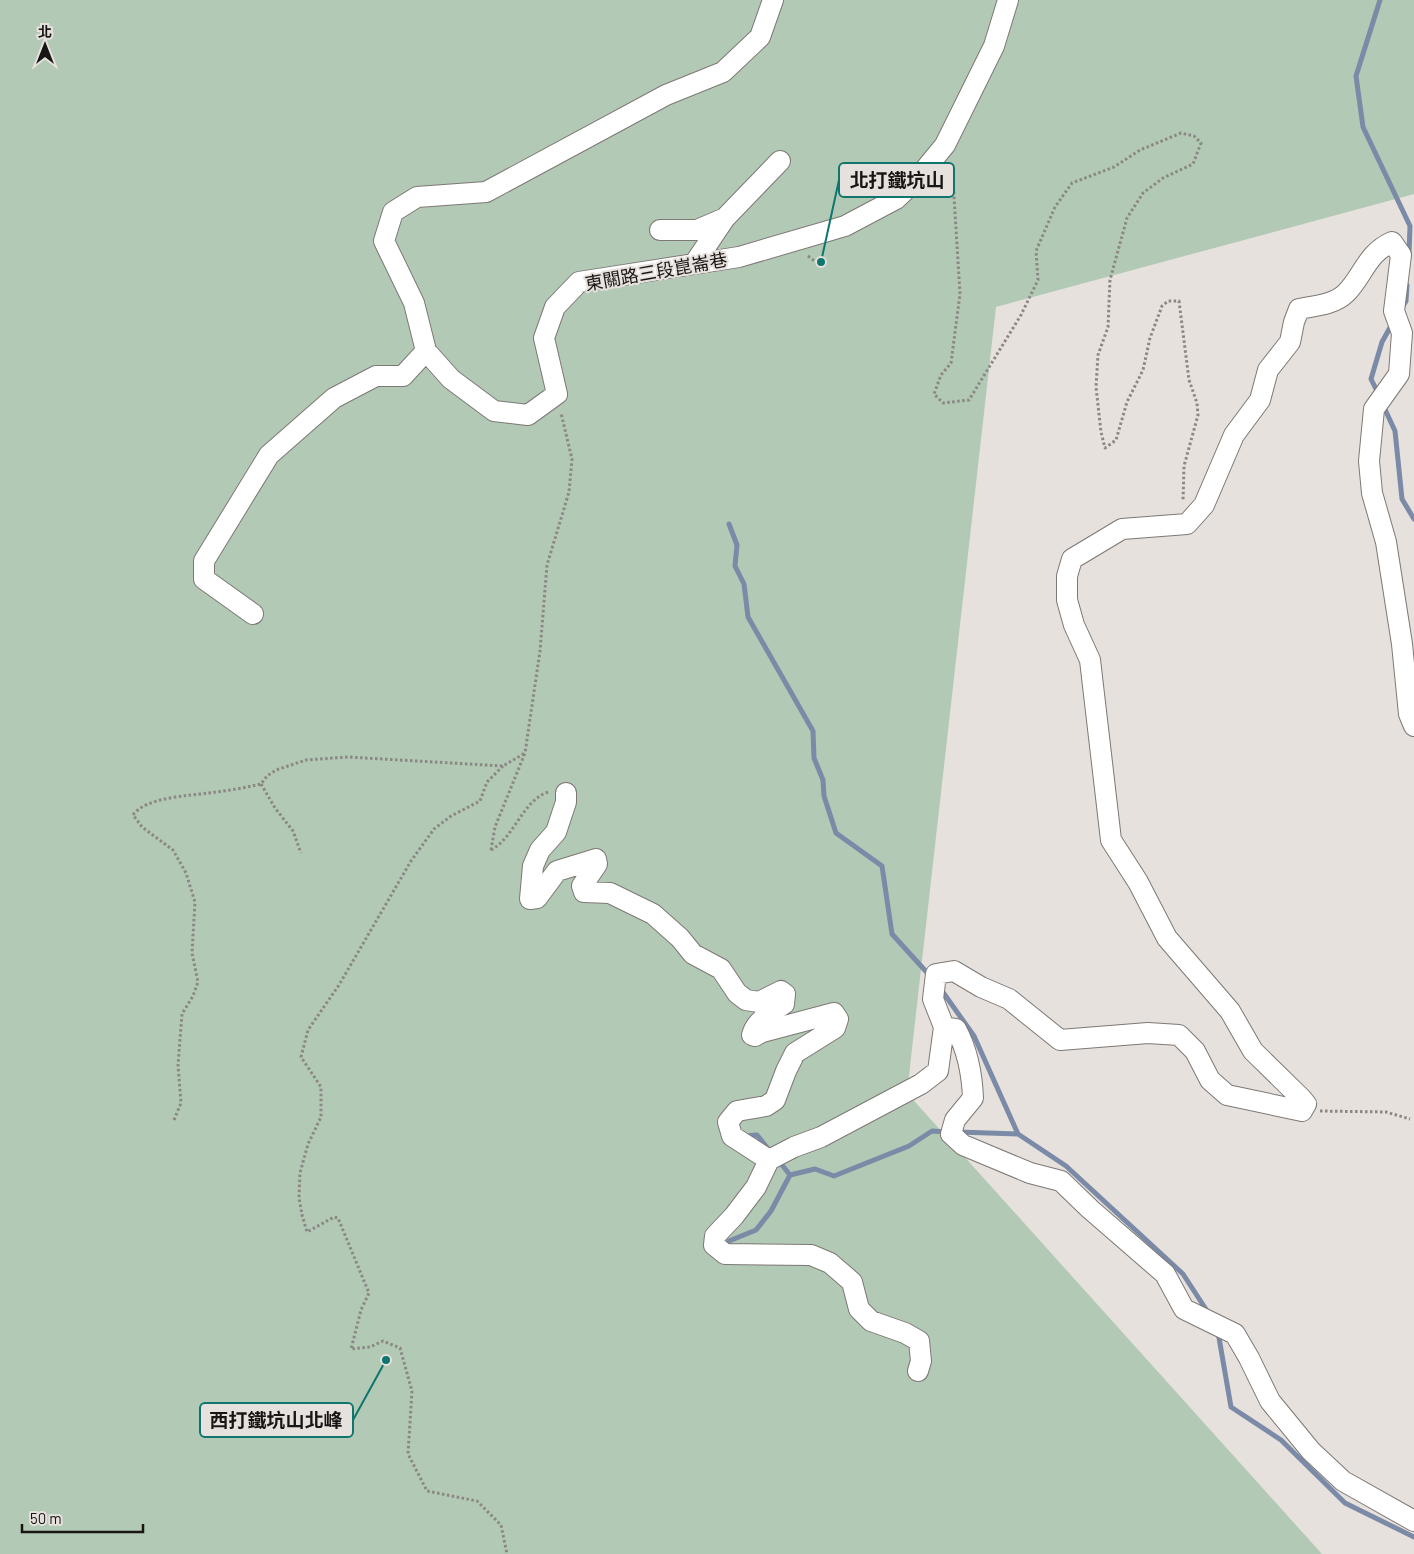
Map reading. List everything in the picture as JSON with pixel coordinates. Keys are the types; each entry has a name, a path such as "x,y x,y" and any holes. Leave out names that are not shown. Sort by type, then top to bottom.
{"street":[{"path":"557,394 528,415 494,411 451,379 426,352 414,303 384,241 393,212 417,198 486,192 666,95 724,72 760,37 773,0"},
{"name":"東關路三段崑崙巷","path":"557,394 544,338 555,307 579,282 739,257 845,226 896,199 917,179 946,145 994,46 1008,0"},
{"path":"694,264 725,218 780,161"},
{"path":"660,230 697,230 725,218"},
{"path":"918,1371 921,1361 919,1341 905,1333 871,1321 859,1309 852,1282 830,1263 811,1255 725,1254 714,1246 715,1236 734,1216 756,1187 770,1160 794,1147 821,1137 921,1084 938,1071 944,1027 933,999 936,974 954,971 981,987 1009,999 1060,1040 1148,1033 1179,1035 1195,1051 1210,1080 1227,1095 1302,1111 1306,1104 1253,1052 1230,1011 1167,938 1138,882 1111,840 1090,660 1074,625 1067,600 1067,576 1072,559 1122,529 1187,524 1204,506 1234,435 1260,400 1268,370 1290,342 1299,308 1323,305 1345,294 1379,248 1392,242 1401,255 1394,312 1402,333 1406,373 1374,409 1368,461 1372,493 1386,542 1402,644 1409,714 1414,726"},
{"path":"253,614 204,579 204,561 269,455 334,398 376,376 403,376 426,352"},
{"path":"566,793 566,802 556,832 540,850 533,866 530,899 537,898 557,871 596,859 597,864 595,868 582,886 584,892 610,893 653,914 680,938 693,954 721,969 737,993 746,1000 759,1002 781,991 785,994 784,1004 767,1014 752,1035 756,1036 762,1032 834,1013 838,1019 836,1028 795,1053 775,1100 766,1106 736,1111 728,1122 732,1136 770,1160"},
{"path":"944,1027 956,1029 964,1043 972,1074 973,1098 955,1120 951,1134 963,1145 1022,1170 1061,1181 1090,1209 1165,1274 1184,1309 1235,1334 1270,1400 1312,1451 1343,1481 1414,1521"}],"path":[{"path":"946,145 953,180 960,294 951,363 941,375 934,394 943,403 969,400 1021,315 1038,280 1036,251 1055,207 1072,183 1114,167 1140,150 1181,133 1194,136 1201,143 1193,164 1163,178 1143,193 1127,218 1110,280 1108,326 1098,355 1096,387 1101,432 1105,448 1116,440 1127,402 1143,370 1150,338 1162,306 1168,301 1178,301 1189,380 1197,403 1198,415 1184,466 1183,502 1187,524"},
{"path":"557,394 572,459 569,492 547,565 540,651 525,753 495,827 491,850 500,845 529,807 541,795 549,792 566,793"},
{"path":"508,1554 502,1525 477,1501 427,1491 408,1454 412,1391 400,1348 383,1341 370,1347 351,1349 361,1310 369,1293 338,1218 334,1217 307,1232 302,1215 299,1198 300,1173 308,1144 321,1117 321,1087 301,1057 308,1030 339,985 406,869 434,829 451,816 480,801 487,782 503,766 525,753"},
{"path":"174,1120 181,1103 178,1065 182,1014 193,996 198,982 192,953 195,902 186,873 173,850 142,827 132,815 137,810 170,797 217,792 262,784 267,776 276,770 306,760 348,757 503,766"},
{"path":"262,784 274,808 292,831 301,853"},
{"path":"1302,1111 1386,1112 1410,1119"}],"green space":[{"path":"0,0 1414,0 1414,194 996,307 907,1093 1322,1554 0,1554"}],"waterway":[{"path":"1380,0 1356,76 1363,127 1410,226 1409,255"},
{"path":"1403,306 1406,301 1407,285"},
{"path":"1379,395 1371,379 1382,342 1392,324"},
{"path":"1383,405 1395,431 1402,499 1414,519"},
{"path":"729,524 737,545 735,566 744,584 748,617 813,731 814,758 823,780 824,796 836,833 882,866 892,934 931,977"},
{"path":"940,988 974,1036 1018,1134 1066,1166 1183,1274 1209,1314"},
{"path":"729,1241 756,1230 771,1211 790,1175 815,1169 834,1176 909,1146 932,1131 947,1132"},
{"path":"958,1132 1018,1134"},
{"path":"745,1136 757,1135 769,1150"},
{"path":"778,1160 790,1175"},
{"path":"1218,1332 1231,1407 1281,1440 1345,1503 1414,1537"}],"place":[{"name":"北打鐵坑山","path":"821,262"},
{"name":"西打鐵坑山北峰","path":"386,1360"}]}
